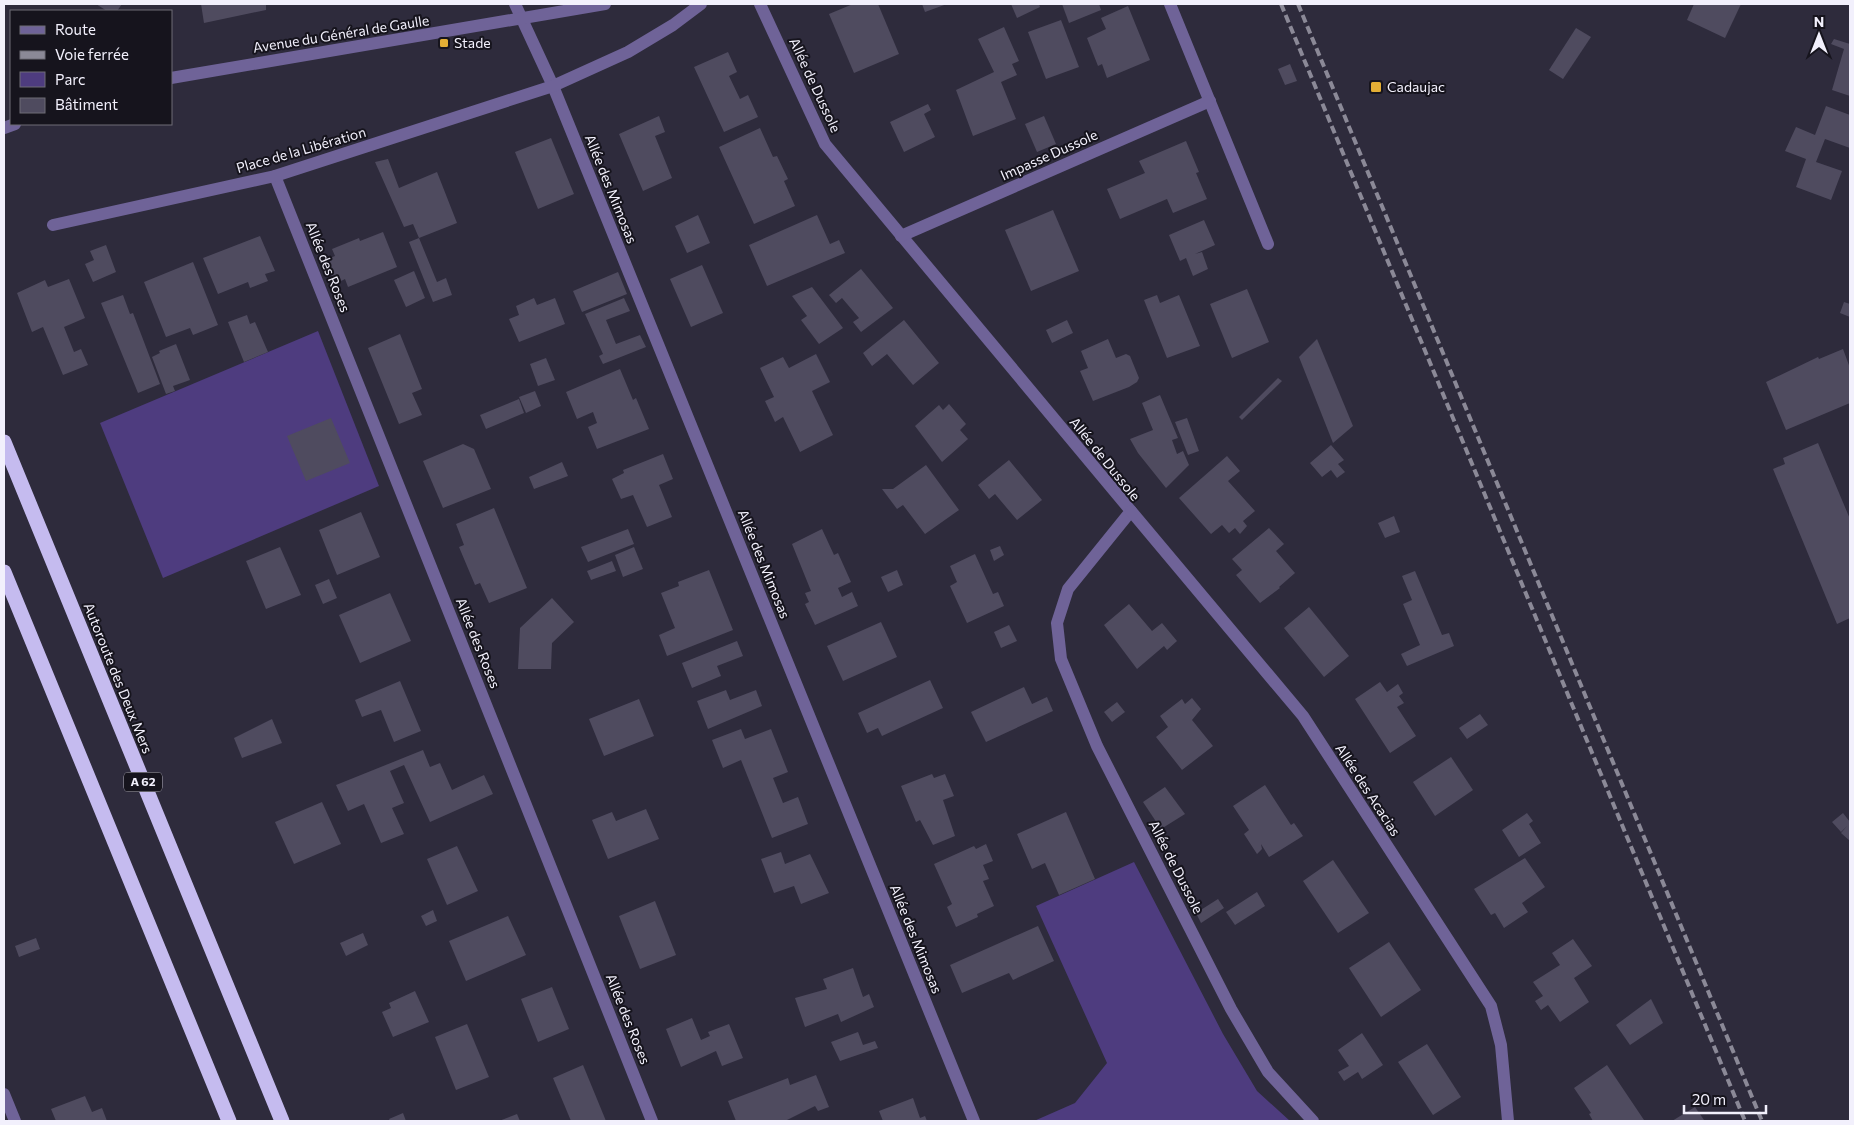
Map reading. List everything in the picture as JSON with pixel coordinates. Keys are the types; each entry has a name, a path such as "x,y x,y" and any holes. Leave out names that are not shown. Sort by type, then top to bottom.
{"highway":[{"name":"Autoroute des Deux Mers","path":"4,442 282,1121"},
{"path":"4,572 229,1121"}],"street":[{"name":"Allée des Mimosas","path":"515,4 553,86 974,1121"},
{"name":"Avenue du Général de Gaulle","path":"172,78 604,4"},
{"name":"Place de la Libération","path":"53,225 275,176 553,86 628,52 673,25 701,4"},
{"name":"Allée de Dussole","path":"760,4 825,144 1130,511 1068,589 1057,623 1062,659 1097,746 1231,1009 1268,1072 1313,1121"},
{"path":"1170,4 1268,244"},
{"name":"Impasse Dussole","path":"901,236 1210,101"},
{"name":"Allée des Roses","path":"275,176 652,1121"},
{"name":"Allée des Acacias","path":"1130,511 1302,716 1491,1006 1501,1046 1508,1121"},
{"path":"4,1094 15,1121"}],"green space":[{"path":"318,331 379,486 163,578 100,423"},
{"path":"1134,862 1223,1034 1257,1091 1290,1121 1034,1121 1075,1103 1107,1063 1036,906"}],"building":[{"path":"96,4 122,4 118,10 105,10"},
{"path":"201,4 266,4 266,10 204,23"},
{"path":"853,4 878,4 899,54 854,73 829,14"},
{"path":"922,4 947,4 925,12"},
{"path":"1011,4 1039,4 1040,7 1017,18"},
{"path":"1062,4 1099,4 1101,10 1069,23"},
{"path":"1694,4 1741,4 1725,38 1687,20"},
{"path":"1128,6 1150,60 1107,78 1102,64 1098,66 1087,38 1106,29 1101,18"},
{"path":"1061,20 1079,67 1046,79 1028,32"},
{"path":"1004,27 1019,61 1012,64 1017,75 1001,82 1016,119 973,136 956,90 994,72 978,39"},
{"path":"1576,28 1591,37 1563,79 1549,70"},
{"path":"1834,39 1850,44 1850,96 1832,90 1844,49 1831,44"},
{"path":"728,52 737,72 729,76 740,99 748,95 758,117 724,132 694,67"},
{"path":"1290,64 1297,81 1285,85 1278,69"},
{"path":"928,104 931,110 924,114 935,137 904,152 890,122"},
{"path":"1826,106 1850,115 1850,148 1825,139 1816,162 1842,171 1831,200 1796,187 1806,159 1785,151 1796,127 1815,135"},
{"path":"659,116 665,132 655,136 672,178 643,191 619,134"},
{"path":"1044,116 1056,144 1037,152 1025,124"},
{"path":"760,128 773,157 777,156 788,179 784,181 795,206 754,224 719,147"},
{"path":"551,138 574,194 538,209 515,152"},
{"path":"1186,141 1199,172 1196,173 1207,199 1173,213 1167,199 1120,219 1107,189 1145,173 1139,161"},
{"path":"388,159 399,188 437,172 457,223 419,238 413,224 404,227 375,162"},
{"path":"1053,210 1079,271 1031,291 1005,230"},
{"path":"698,215 710,243 687,253 675,226"},
{"path":"817,215 830,244 839,240 845,253 767,286 749,245"},
{"path":"1204,220 1215,245 1195,254 1202,252 1208,269 1193,276 1186,258 1180,261 1169,235"},
{"path":"383,232 397,267 348,287 345,279 335,284 325,260 335,256 332,249 359,238 360,241"},
{"path":"260,236 275,271 265,274 268,281 250,288 248,282 218,294 203,258"},
{"path":"419,238 437,282 446,278 452,295 433,302 409,242"},
{"path":"106,245 116,272 93,282 85,264 94,260 90,251"},
{"path":"193,262 218,325 193,335 190,328 166,337 144,282"},
{"path":"702,265 723,313 691,327 670,279"},
{"path":"861,269 893,308 861,332 853,322 859,318 842,298 836,303 829,295"},
{"path":"414,271 425,298 406,307 394,280"},
{"path":"618,272 627,294 582,312 573,291"},
{"path":"69,279 85,318 64,327 74,352 81,349 88,365 63,375 43,327 32,332 17,293 45,280 48,287"},
{"path":"812,287 843,328 819,344 801,320 807,316 792,296"},
{"path":"1247,289 1269,342 1232,358 1210,304"},
{"path":"123,295 130,314 133,313 160,384 138,393 101,303"},
{"path":"1157,295 1160,303 1179,295 1200,346 1167,358 1144,300"},
{"path":"534,298 537,305 555,298 565,324 519,342 509,319 519,315 516,306"},
{"path":"624,298 630,311 606,320 616,344 640,335 646,347 603,364 599,356 603,354 585,314"},
{"path":"1844,302 1850,304 1850,317 1840,313"},
{"path":"247,315 250,324 255,322 268,352 244,362 228,322"},
{"path":"904,320 939,363 913,385 887,354 872,366 863,353"},
{"path":"1067,320 1073,333 1052,343 1046,330"},
{"path":"400,334 422,389 412,393 422,415 399,424 368,348"},
{"path":"1108,339 1116,358 1126,354 1130,356 1139,378 1137,382 1129,387 1093,401 1080,371 1088,368 1081,351"},
{"path":"1317,339 1353,426 1333,443 1299,357"},
{"path":"176,344 190,380 173,386 175,391 166,394 152,357 160,353 159,351"},
{"path":"1843,349 1850,368 1850,403 1786,430 1766,382 1818,357 1819,359"},
{"path":"816,354 830,382 812,391 833,435 800,452 783,417 775,422 765,401 774,397 760,368 783,357 789,368"},
{"path":"546,358 555,380 538,386 530,364"},
{"path":"620,369 633,400 636,398 649,429 597,449 588,427 597,423 593,412 577,419 566,392"},
{"path":"1278,378 1282,381 1242,420 1239,417"},
{"path":"535,391 541,406 526,413 519,397"},
{"path":"1160,395 1178,438 1172,440 1177,454 1183,451 1189,465 1166,488 1138,453 1130,439 1153,430 1142,403"},
{"path":"519,399 524,413 486,429 480,415"},
{"path":"949,404 966,424 960,430 968,439 942,462 915,426 939,405 943,410"},
{"path":"331,418 350,463 306,481 287,436"},
{"path":"1187,418 1199,451 1188,455 1175,422"},
{"path":"1818,443 1850,519 1850,618 1837,624 1773,469 1785,464 1783,458"},
{"path":"463,444 474,449 491,489 443,508 423,461"},
{"path":"1331,445 1344,460 1338,464 1345,472 1337,478 1331,470 1322,477 1310,463"},
{"path":"663,454 673,479 659,485 672,517 647,527 633,495 621,499 612,479 624,473 623,470"},
{"path":"1227,456 1240,471 1228,481 1255,511 1243,521 1247,526 1240,534 1235,528 1229,533 1222,525 1211,534 1179,498"},
{"path":"1009,460 1042,500 1017,520 995,494 989,499 978,485"},
{"path":"562,462 568,476 534,489 529,477"},
{"path":"926,465 959,510 925,534 903,505 897,509 882,489 893,489"},
{"path":"494,508 527,588 489,603 480,583 475,585 459,547 464,545 456,524"},
{"path":"361,512 380,557 337,575 319,530"},
{"path":"1394,516 1400,532 1385,538 1378,523"},
{"path":"1269,528 1284,544 1276,551 1295,573 1280,588 1260,603 1236,575 1242,570 1232,559"},
{"path":"628,529 634,544 588,562 581,547"},
{"path":"822,529 834,555 838,553 851,582 838,588 842,597 852,592 858,606 815,625 805,604 809,602 805,593 811,591 792,544"},
{"path":"1000,546 1004,555 994,561 990,550"},
{"path":"280,547 301,595 266,609 246,561"},
{"path":"634,547 643,569 623,577 615,555"},
{"path":"975,554 993,594 998,592 1004,606 967,623 950,586 957,582 950,566"},
{"path":"612,561 616,571 591,580 587,571"},
{"path":"709,570 733,630 667,656 659,635 675,628 661,593 679,586 678,582"},
{"path":"897,570 903,585 888,592 881,577"},
{"path":"1415,571 1442,635 1449,633 1454,646 1407,666 1401,654 1420,645 1403,604 1412,600 1402,576"},
{"path":"329,579 337,598 323,604 315,585"},
{"path":"390,593 411,641 360,663 339,615"},
{"path":"552,598 574,622 552,643 551,669 518,669 520,628"},
{"path":"1129,604 1152,631 1162,623 1177,641 1167,650 1164,646 1137,669 1104,625"},
{"path":"1309,607 1349,656 1324,677 1284,628"},
{"path":"881,622 897,657 843,681 827,646"},
{"path":"1009,625 1017,641 1001,648 994,632"},
{"path":"737,641 743,656 717,666 721,676 692,688 682,663"},
{"path":"930,680 943,708 882,736 878,728 867,733 858,713"},
{"path":"400,681 421,731 394,742 381,710 362,717 355,700"},
{"path":"1380,682 1387,692 1398,684 1403,693 1399,696 1404,703 1397,707 1416,736 1390,753 1355,699"},
{"path":"1024,687 1032,704 1047,697 1053,711 986,742 971,712"},
{"path":"726,690 730,700 756,690 762,706 708,729 697,701"},
{"path":"1192,698 1201,709 1192,720 1213,746 1182,770 1156,737 1168,727 1160,716 1182,699 1185,704"},
{"path":"639,699 654,736 604,756 589,719"},
{"path":"1117,702 1125,712 1112,722 1104,712"},
{"path":"1480,714 1488,725 1467,739 1459,728"},
{"path":"272,719 282,743 242,758 234,738"},
{"path":"741,729 745,739 771,729 788,772 773,778 783,803 798,797 808,824 772,838 741,760 723,768 712,740"},
{"path":"423,750 430,767 440,763 452,790 484,775 493,794 430,822 404,765 390,771 404,803 392,808 404,834 381,843 364,804 348,811 336,785"},
{"path":"1451,757 1473,790 1435,816 1413,782"},
{"path":"932,774 934,778 945,774 954,796 943,800 955,836 933,845 920,820 916,822 901,786"},
{"path":"1265,785 1291,825 1294,823 1303,836 1269,857 1261,844 1262,849 1257,854 1244,834 1249,830 1233,806"},
{"path":"1165,787 1185,814 1161,829 1143,802"},
{"path":"322,802 341,844 294,864 275,822"},
{"path":"646,809 659,839 608,859 592,820 612,812 616,821"},
{"path":"1066,812 1095,879 1059,895 1045,863 1032,869 1017,834"},
{"path":"1527,813 1533,821 1529,824 1541,843 1519,857 1502,830"},
{"path":"1843,813 1850,822 1850,841 1841,833 1847,826 1841,832 1832,822"},
{"path":"986,844 993,861 983,865 989,879 983,881 994,906 977,914 978,917 956,927 947,907 952,904 934,864 974,846 976,849"},
{"path":"457,846 478,891 447,905 427,859"},
{"path":"781,852 785,864 810,854 829,893 801,904 794,886 774,893 761,859"},
{"path":"1525,858 1545,887 1522,903 1528,912 1504,928 1495,913 1491,915 1474,889"},
{"path":"1333,860 1369,913 1338,933 1303,881"},
{"path":"1257,892 1265,906 1235,925 1226,912"},
{"path":"1218,899 1224,908 1201,923 1196,913"},
{"path":"655,901 676,955 640,969 619,916"},
{"path":"433,910 437,921 426,926 421,916"},
{"path":"508,916 526,955 466,981 449,941"},
{"path":"1038,926 1054,961 1013,980 1009,973 962,993 950,965"},
{"path":"363,933 368,945 346,956 340,943"},
{"path":"36,938 40,949 19,957 15,946"},
{"path":"1573,939 1592,966 1574,978 1589,1002 1560,1022 1548,1005 1541,1010 1535,1001 1543,996 1533,982 1560,965 1552,953"},
{"path":"1389,942 1421,990 1381,1017 1349,968"},
{"path":"853,968 863,997 869,994 874,1007 841,1022 838,1014 805,1027 795,998 827,989 823,979"},
{"path":"552,987 569,1029 538,1042 521,999"},
{"path":"415,991 429,1022 393,1037 382,1012 391,1008 389,1003"},
{"path":"1651,999 1663,1023 1630,1045 1616,1025"},
{"path":"692,1018 701,1040 710,1036 708,1032 729,1024 743,1058 722,1066 716,1051 681,1067 666,1029"},
{"path":"467,1024 489,1077 456,1090 435,1037"},
{"path":"858,1032 863,1045 875,1041 878,1048 840,1061 831,1042"},
{"path":"1362,1033 1383,1065 1362,1079 1358,1072 1344,1081 1338,1072 1349,1066 1338,1050"},
{"path":"1427,1044 1461,1097 1433,1115 1398,1062"},
{"path":"583,1065 606,1121 571,1121 553,1078"},
{"path":"1607,1065 1644,1120 1593,1121 1589,1114 1591,1113 1574,1088"},
{"path":"816,1075 829,1107 818,1111 815,1106 785,1121 736,1121 728,1101 788,1078 790,1085"},
{"path":"85,1096 92,1112 102,1108 107,1121 56,1121 51,1109"},
{"path":"913,1098 920,1118 925,1116 927,1121 883,1121 879,1111"},
{"path":"1695,1107 1704,1120 1672,1121"},
{"path":"403,1113 406,1121 390,1121 389,1119"},
{"path":"517,1114 520,1121 499,1121"}],"railway":[{"path":"1281,4 1745,1121"},
{"path":"1298,4 1762,1121"}],"place":[{"name":"Stade","path":"444,43"},
{"name":"Cadaujac","path":"1376,87"}]}
